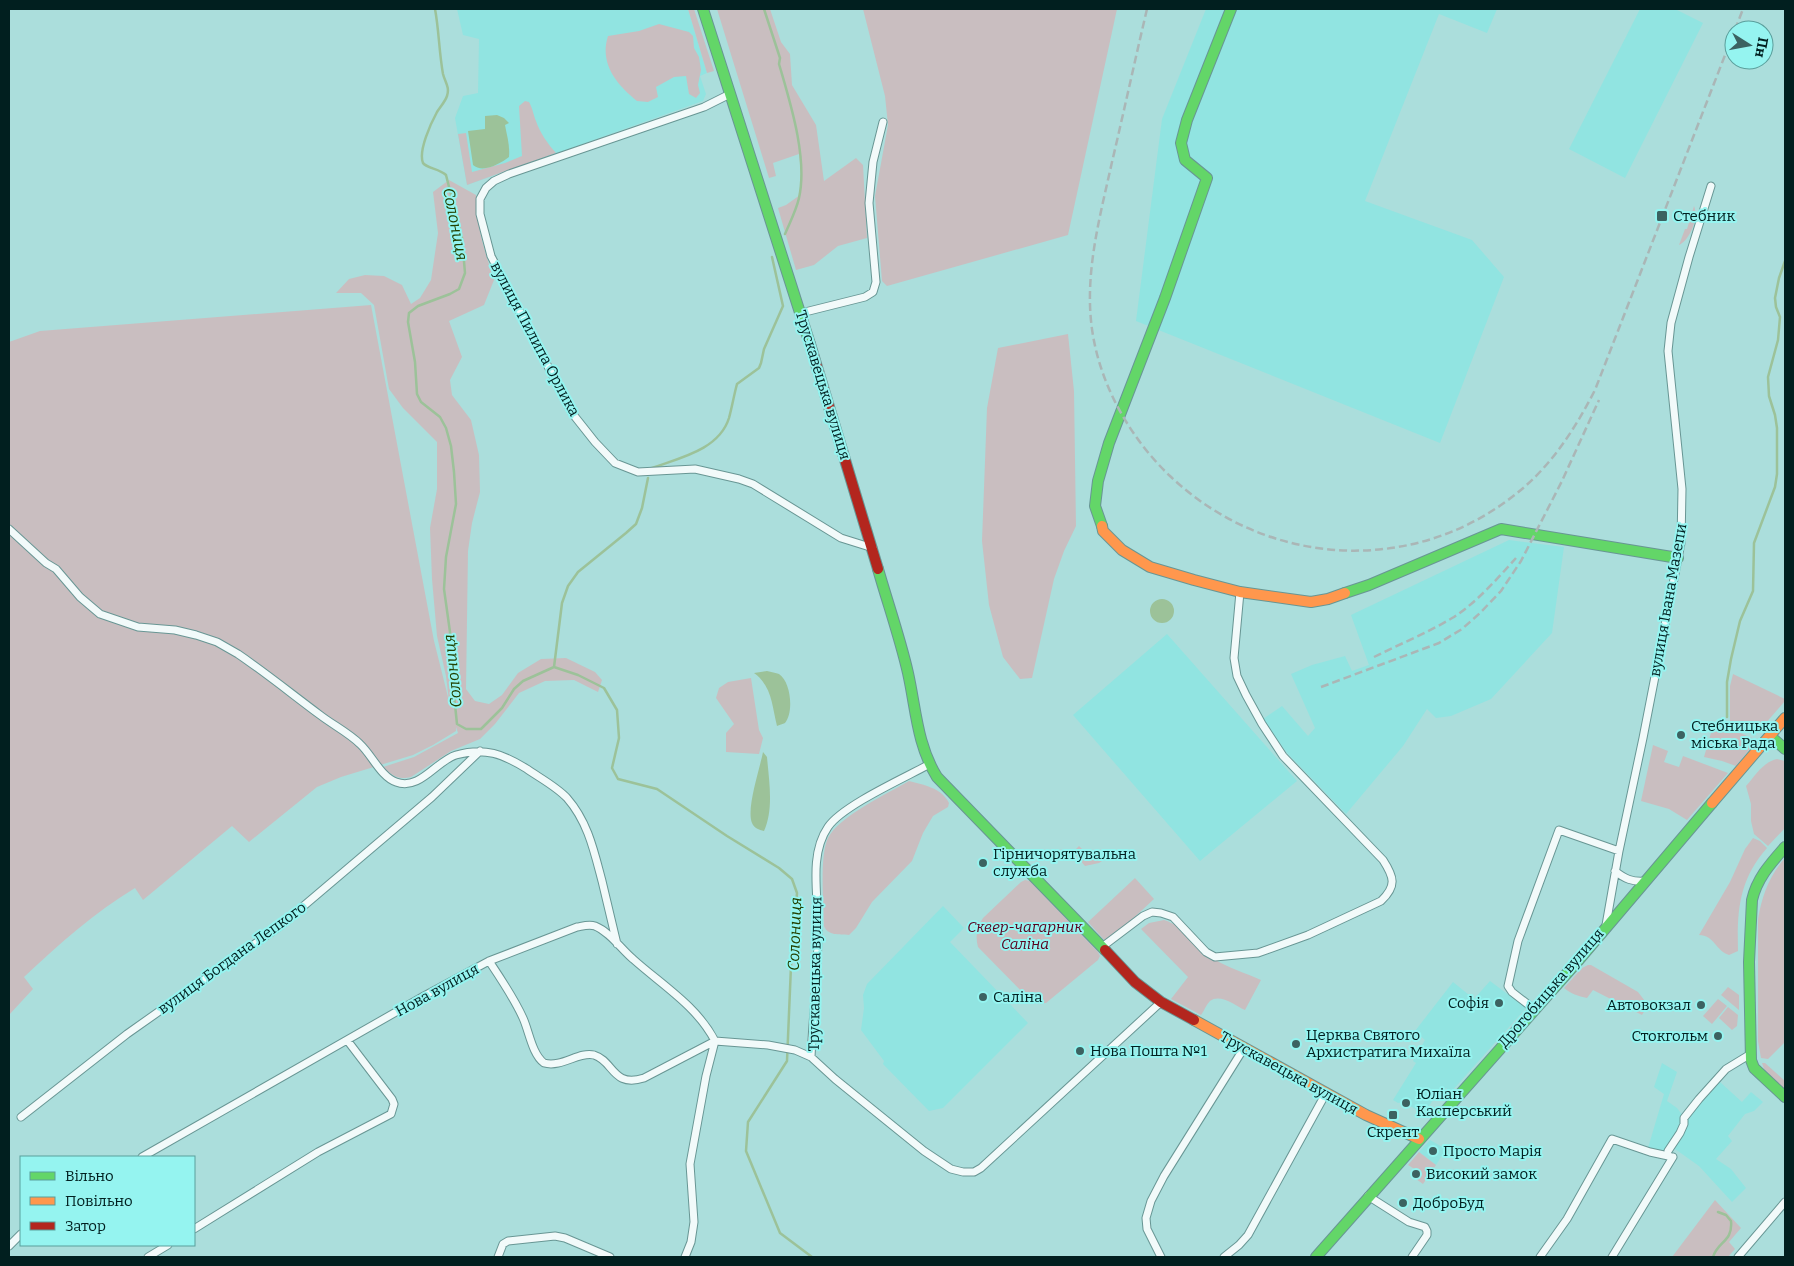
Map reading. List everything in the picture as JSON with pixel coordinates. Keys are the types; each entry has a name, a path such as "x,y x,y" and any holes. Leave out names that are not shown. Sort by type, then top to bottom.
{"street":[{"name":"Трускавецька вулиця","path":"703,9 801,312 872,548 908,672 928,764 937,777 1135,982 1161,1002 1366,1115 1419,1139"},
{"path":"1231,9 1187,120 1181,143 1184,160 1207,178 1165,298 1109,443 1098,481 1095,506 1103,531 1122,550 1150,567 1240,592 1311,602 1328,599 1395,575 1501,528 1678,558"},
{"name":"вулиця Пилипа Орлика","path":"730,94 704,107 509,174 494,181 486,188 479,205 490,256 572,413 615,463 638,472 695,469 739,479 753,484 842,538 872,548"},
{"path":"801,312 865,296 873,292 876,282 869,203 873,162 883,122"},
{"name":"вулиця Івана Мазепи","path":"1606,925 1615,871 1681,542 1682,489 1668,351 1669,336 1676,298 1712,186"},
{"path":"9,529 46,563 56,569 80,597 100,614 138,628 175,630 217,642 238,654 360,744 388,777 396,782 403,784 412,783 455,755 480,751 496,753 512,760 566,796 578,812 590,836 617,944"},
{"path":"1102,947 1143,916 1152,912 1173,917 1206,952 1215,957 1258,953 1308,935 1381,900 1390,891 1392,875 1383,860 1283,756 1246,696 1237,676 1234,658 1240,592"},
{"name":"Дрогобицька вулиця","path":"1316,1257 1534,1009 1785,718"},
{"path":"1770,736 1785,749"},
{"name":"вулиця Богдана Лепкого","path":"21,1117 127,1034 280,926 432,796 480,751"},
{"name":"Трускавецька вулиця","path":"928,764 856,804 834,819 822,837 816,865 818,932 811,1057 924,1151 951,1169 974,1172 981,1168 1161,1002"},
{"path":"1534,1009 1512,992 1508,986 1518,941 1559,830 1619,851"},
{"path":"1785,847 1763,873 1754,891 1749,952 1749,1055 1754,1068 1785,1097"},
{"path":"1615,871 1632,882 1645,881"},
{"name":"Нова вулиця","path":"144,1156 489,961 588,924 602,930 694,1010 715,1041"},
{"path":"489,961 508,989 523,1018 537,1054 544,1063 558,1064 592,1055 604,1060 614,1073 624,1079 636,1081 715,1041 768,1045 795,1050 811,1057"},
{"path":"195,1228 318,1152 391,1114 394,1104 392,1099 347,1040"},
{"path":"685,1257 691,1242 694,1222 690,1164 706,1076 715,1041"},
{"path":"1161,1257 1147,1229 1146,1218 1151,1201 1164,1176 1244,1048"},
{"path":"1668,1156 1668,1150 1684,1124 1684,1118 1699,1099 1726,1069 1749,1055"},
{"path":"1224,1257 1240,1245 1248,1235 1326,1093"},
{"path":"1540,1257 1567,1219 1612,1138 1650,1152 1673,1157 1612,1257"},
{"path":"1368,1196 1409,1222 1425,1227 1427,1235 1412,1257"},
{"path":"1738,1257 1785,1202"},
{"path":"9,1246 20,1235"},
{"path":"498,1257 503,1244 508,1241 555,1236 565,1238 610,1257"},
{"path":"148,1257 166,1246"}],"shaded area":[{"path":"457,9 688,9 707,73 700,76 706,94 703,101 467,185 455,118 463,96 478,93 479,39 463,35"},
{"path":"1206,9 1497,9 1487,33 1439,14 1365,201 1472,240 1504,277 1440,443 1136,321 1162,119"},
{"path":"1640,9 1675,9 1703,23 1625,178 1569,149"},
{"path":"497,115 509,123 505,125 509,157 492,167 477,167 473,165 468,131 485,129 485,116"},
{"path":"1509,540 1564,547 1552,633 1491,699 1451,716 1436,718 1427,709 1403,746 1346,814 1287,753 1263,719 1282,706 1308,736 1315,728 1291,674 1312,665 1345,656 1352,671 1369,665 1351,615"},
{"path":"1162,599 1171,602 1174,611 1171,620 1162,623 1153,620 1150,611 1153,602"},
{"path":"1167,634 1297,781 1200,861 1073,715"},
{"path":"767,671 779,674 789,690 790,712 788,718 785,723 777,726 768,690 754,673"},
{"path":"763,752 767,757 770,795 769,814 764,831 754,826 751,817 752,799"},
{"path":"943,906 964,928 950,942 1028,1023 943,1108 929,1111 883,1064 884,1061 861,1030 864,1008 863,995 867,984"},
{"path":"1490,981 1526,1008 1451,1092 1446,1088 1444,1090 1441,1089 1423,1114 1404,1102 1398,1103 1393,1100 1416,1063 1413,1061 1425,1040 1415,1031 1453,982 1474,999"},
{"path":"1662,1063 1677,1072 1667,1101 1677,1108 1686,1120 1720,1082 1742,1102 1751,1092 1763,1102 1754,1111 1745,1114 1728,1136 1732,1141 1716,1159 1731,1169 1746,1188 1732,1202 1699,1166 1675,1149 1665,1154 1648,1148 1664,1094 1654,1087"},
{"path":"1430,1140 1446,1149 1436,1165 1419,1152"}],"green space":[{"path":"688,9 694,9 714,71 707,73"},
{"path":"717,9 770,9 781,42 790,54 792,85 816,125 824,181 856,158 863,165 867,238 838,246 814,265 796,270 778,208 800,195 801,171 799,154 773,163 776,176 769,178"},
{"path":"863,9 1117,9 1068,235 887,286 882,281 875,196 888,125 885,96"},
{"path":"659,24 689,32 693,36 694,48 699,57 701,70 698,85 700,93 696,98 689,94 686,76 674,77 656,87 658,97 648,102 637,101 617,81 608,65 606,46 608,36 639,31"},
{"path":"525,101 529,102 540,130 556,153 467,185 458,134 466,133 472,172 522,156 519,106"},
{"path":"449,180 476,195 479,228 494,280 484,305 449,321 462,357 450,380 452,395 471,420 479,455 480,492 472,523 468,551 466,689 475,701 489,704 502,695 518,673 541,659 566,658 595,672 602,680 598,692 574,680 545,681 519,693 495,724 480,739 451,751 411,777 402,778 396,776 383,767 414,757 458,733 456,727 456,731 413,755 341,777 317,787 249,842 232,826 143,900 135,888 91,918 24,977 33,989 9,1015 9,342 40,331 371,305 434,641 449,701 446,676 437,636 432,579 430,528 437,489 437,442 403,408 389,389 374,305 361,293 336,293 349,279 365,275 384,276 402,285 411,304 420,298 431,280 438,233 433,192"},
{"path":"1694,206 1695,216 1690,234 1679,245 1685,229 1687,229"},
{"path":"1068,334 1074,391 1076,526 1054,579 1032,678 1020,679 1003,657 989,605 982,541 987,408 998,348"},
{"path":"1733,674 1785,699 1757,733 1730,722 1730,686"},
{"path":"751,678 759,730 763,738 759,754 726,752 726,733 734,724 716,698 719,688 728,682"},
{"path":"1721,725 1757,740 1736,766 1704,757 1713,726"},
{"path":"1653,745 1668,751 1664,762 1679,767 1683,756 1728,773 1687,820 1669,809 1641,801"},
{"path":"1777,759 1785,761 1785,828 1768,846 1754,834 1751,821 1751,804 1746,786 1763,766"},
{"path":"909,781 926,786 942,794 949,803 948,807 933,816 923,833 912,861 872,902 856,928 849,935 831,933 824,926 823,869 825,847 828,838 842,822 853,814"},
{"path":"1753,838 1760,841 1767,848 1745,884 1739,909 1738,951 1729,955 1721,950 1712,940 1699,935 1730,882 1745,849"},
{"path":"1079,846 1087,854 1092,850 1102,861 1085,866 1073,852"},
{"path":"1785,858 1785,1042 1768,1059 1761,1058 1758,1041 1758,919 1767,887"},
{"path":"1135,878 1154,899 1107,943 1088,922"},
{"name":"Сквер-чагарник Саліна","path":"1025,880 1030,881 1100,956 1098,960 1046,1003 1034,1004 978,947 977,943 977,932 983,918"},
{"path":"1164,920 1178,927 1214,959 1261,980 1245,1010 1233,1003 1218,998 1210,1001 1201,1015 1171,999 1188,977 1141,929 1149,923"},
{"path":"1588,965 1638,992 1648,1005 1642,1015 1593,990 1587,998 1569,992 1564,988 1582,968"},
{"path":"1728,987 1739,995 1739,1010 1721,995"},
{"path":"1718,999 1727,1006 1712,1024 1703,1016"},
{"path":"1728,1007 1738,1015 1737,1026 1732,1030 1719,1018"},
{"path":"1762,1063 1765,1063 1785,1081 1785,1090 1764,1069"},
{"path":"1419,1152 1436,1165 1423,1184 1416,1179 1421,1173 1408,1165"},
{"path":"1715,1200 1741,1228 1729,1242 1735,1249 1728,1257 1672,1257"}],"waterway":[{"name":"Солониця","path":"435,9 443,74 448,87 448,93 429,130 422,158 425,165 446,175 462,238 465,273 459,289 418,306 409,313 408,322 415,362 417,394 421,402 440,417 446,428 451,446 456,504 446,557 444,589 450,632 450,657 457,724 466,729 481,729 502,708 514,689 523,681 554,667 578,675 604,688 617,710 619,738 612,768 618,779 657,789 779,868 792,879 797,893 791,966 787,1061 748,1122 746,1151 780,1233 812,1257"},
{"path":"764,9 780,58 779,64 800,148 801,182 799,198 785,234"},
{"path":"652,468 697,451 717,438 729,418 737,384 759,368 764,349 783,306 772,257"},
{"path":"1727,717 1727,682 1731,659 1740,621 1753,591 1754,543 1775,487 1777,474 1777,428 1769,396 1768,377 1778,340 1780,317 1775,298 1785,261"},
{"path":"554,667 562,603 568,586 578,572 636,524 642,508 648,478"},
{"path":"1713,1257 1728,1237 1731,1228 1731,1221 1726,1215 1718,1212"}],"railway":[{"path":"1147,9 1097,229 1091,274 1091,319 1094,341 1105,379 1122,414 1144,447 1170,476 1207,505 1247,528 1290,543 1335,550 1380,549 1424,541 1467,525 1508,500 1522,489 1558,451 1578,421 1595,390 1724,58"},
{"path":"1739,20 1743,9"},
{"path":"1321,687 1439,643 1462,629 1480,613 1501,591 1521,561 1562,481 1599,400"},
{"path":"1374,657 1425,633 1463,611 1516,558"}],"traffic: fast":[{"path":"703,9 810,344"},
{"path":"1102,526 1095,506 1098,481 1109,443 1165,298 1207,178 1185,160 1181,143 1187,120 1231,9"},
{"path":"1345,593 1369,585 1501,529 1678,558"},
{"path":"878,569 905,660 921,740 930,765 937,777 1105,950"},
{"path":"1770,736 1785,749"},
{"path":"1316,1257 1577,962 1712,803"},
{"path":"1785,847 1765,871 1754,892 1749,962 1751,1060 1754,1068 1785,1097"}],"traffic: slow":[{"path":"1102,526 1103,531 1122,550 1150,567 1194,580 1240,592 1311,602 1345,593"},
{"path":"1712,803 1785,718"},
{"path":"1194,1020 1366,1115 1419,1139"}],"traffic: jam":[{"path":"810,344 878,569"},
{"path":"1105,950 1135,982 1161,1002 1194,1020"}],"place":[{"name":"Стебник","path":"1662,216"},
{"name":"Стебницька міська Рада","path":"1681,735"},
{"name":"Гірничорятувальна служба","path":"983,863"},
{"name":"Саліна","path":"983,997"},
{"name":"Софія","path":"1499,1003"},
{"name":"Автовокзал","path":"1701,1005"},
{"name":"Стокгольм","path":"1718,1036"},
{"name":"Церква Святого Архистратига Михаїла","path":"1296,1044"},
{"name":"Нова Пошта №1","path":"1080,1051"},
{"name":"Юліан Касперський","path":"1406,1103"},
{"name":"Скрент","path":"1393,1115"},
{"name":"Просто Марія","path":"1433,1151"},
{"name":"Високий замок","path":"1416,1174"},
{"name":"ДоброБуд","path":"1403,1203"}]}
